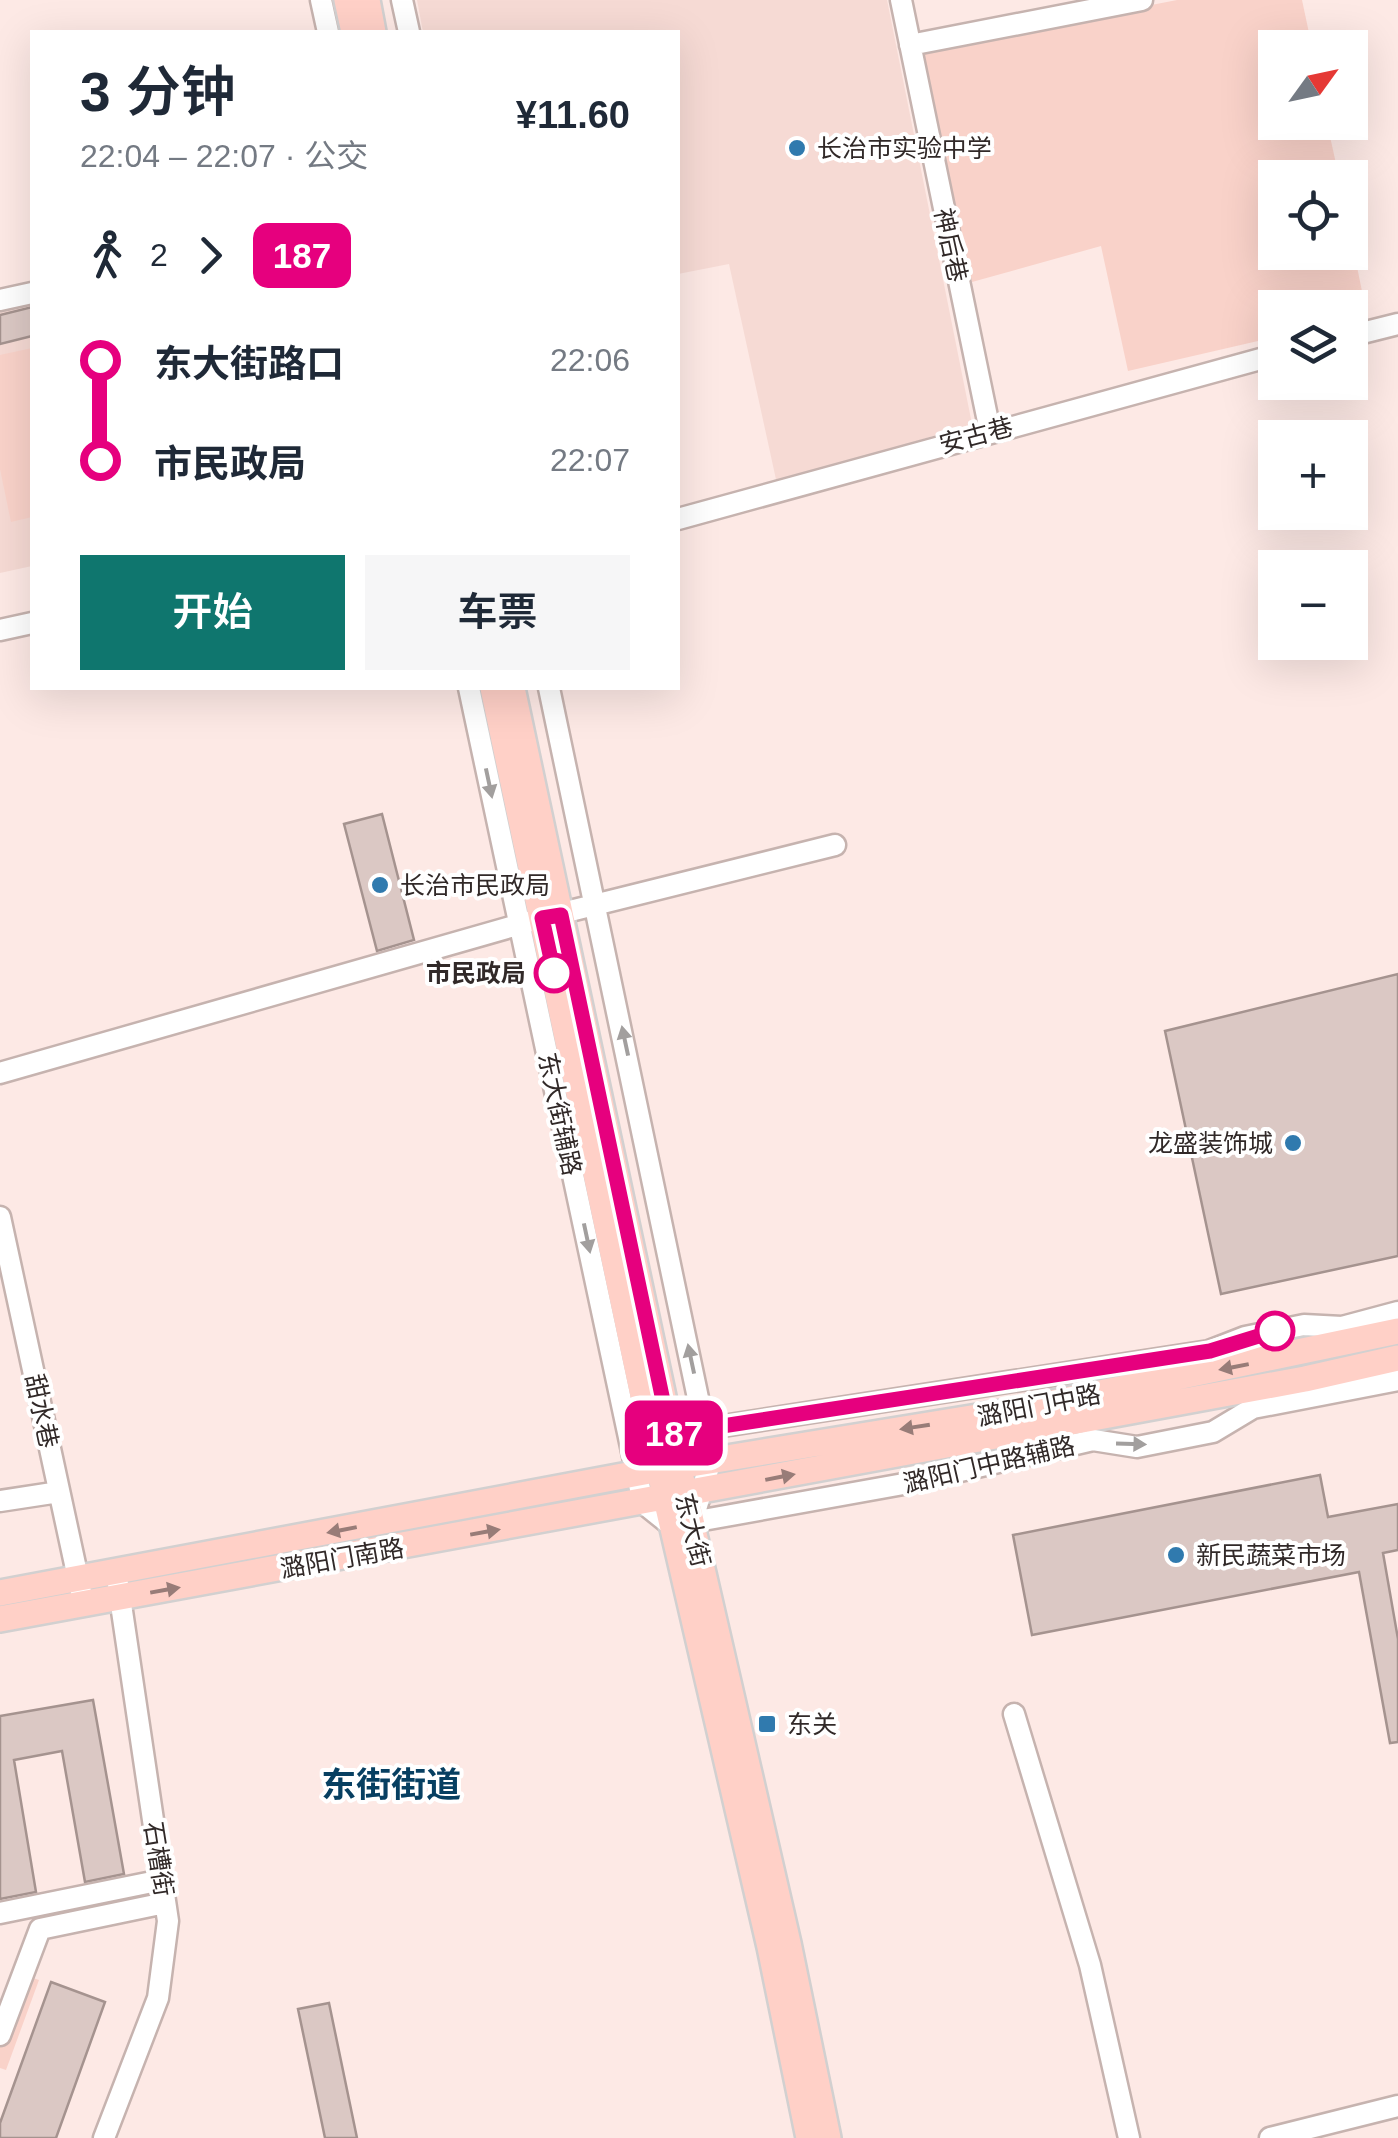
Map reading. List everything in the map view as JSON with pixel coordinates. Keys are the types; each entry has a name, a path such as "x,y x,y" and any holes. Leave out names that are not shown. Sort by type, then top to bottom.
{"main road":[{"path":"348,0 354,30"},
{"path":"366,0 374,30"},
{"name":"东大街","path":"493,690 658,1470 674,1497 682,1524 788,1943 828,2138"},
{"name":"东大街","path":"512,690 541,919 670,1434 658,1470"},
{"name":"潞阳门中路","path":"658,1470 1014,1411 1398,1331"},
{"name":"潞阳门中路","path":"674,1497 1305,1379 1398,1358"},
{"name":"潞阳门南路","path":"0,1620 81,1592 114,1573 658,1470"},
{"name":"潞阳门南路","path":"0,1593 81,1592 123,1598 674,1497"},
{"name":"东大街","path":"682,1524 809,2138"}],"street":[{"path":"321,0 328,30"},
{"path":"402,0 409,30"},
{"name":"神后巷","path":"900,0 990,431"},
{"path":"910,45 1142,0"},
{"path":"0,300 30,292"},
{"path":"1368,332 1398,324"},
{"name":"安古巷","path":"680,517 1258,360"},
{"path":"0,630 30,622"},
{"path":"470,690 541,919"},
{"path":"549,690 712,1460 674,1497"},
{"path":"0,1073 541,919 835,845"},
{"name":"甜水巷","path":"0,1217 81,1592"},
{"path":"670,1434 1210,1351 1245,1338 1304,1325 1342,1327 1398,1312"},
{"name":"潞阳门中路辅路","path":"682,1524 909,1483 1093,1440 1137,1447 1213,1432 1253,1408 1398,1380"},
{"path":"658,1470 674,1497 682,1524"},
{"path":"0,1500 59,1492"},
{"name":"石槽街","path":"104,2138 158,1998 168,1921 123,1598 114,1573"},
{"path":"1014,1714 1090,1965 1129,2138"},
{"path":"0,1912 162,1880"},
{"path":"0,2035 40,1929 166,1904"},
{"path":"1270,2138 1398,2106"}],"shaded area":[{"name":"长治市实验中学","path":"417,0 887,0 972,424 777,484 729,264 680,274 680,30 423,30"},
{"path":"1177,0 1302,0 1308,30 1258,30 1258,140 1331,140 1335,160 1258,160 1258,270 1358,270 1362,290 1258,290 1258,341 1128,371 1101,246 972,282 922,50"},
{"path":"30,300 30,566 0,573 0,308"},
{"path":"30,348 30,517 11,522 0,469 0,355"},
{"path":"27,1976 39,1980 6,2070 0,2068 0,2048"}],"building":[{"path":"30,308 30,336 0,344 0,315"},
{"name":"长治市民政局","path":"382,814 414,940 377,951 344,824"},
{"name":"龙盛装饰城","path":"1398,974 1398,1256 1221,1294 1165,1031"},
{"name":"新民蔬菜市场","path":"1320,1475 1328,1517 1398,1504 1398,1550 1383,1553 1398,1639 1398,1742 1390,1743 1359,1572 1032,1635 1013,1535"},
{"path":"93,1700 124,1874 85,1882 62,1751 14,1760 36,1892 0,1899 0,1716"},
{"path":"51,1982 105,2002 56,2138 0,2138 0,2123"},
{"path":"329,2003 357,2138 325,2138 298,2009"}],"bus line":[{"name":"187","path":"554,973 542,918 561,915 670,1434 1210,1351 1275,1331"}],"place":[{"name":"长治市实验中学","path":"797,148"},
{"name":"长治市民政局","path":"380,885"},
{"name":"市民政局","path":"554,973"},
{"name":"龙盛装饰城","path":"1293,1143"},
{"name":"新民蔬菜市场","path":"1176,1555"},
{"name":"东关","path":"767,1724"}],"district":[{"name":"东街街道","path":"391,1784"}]}
